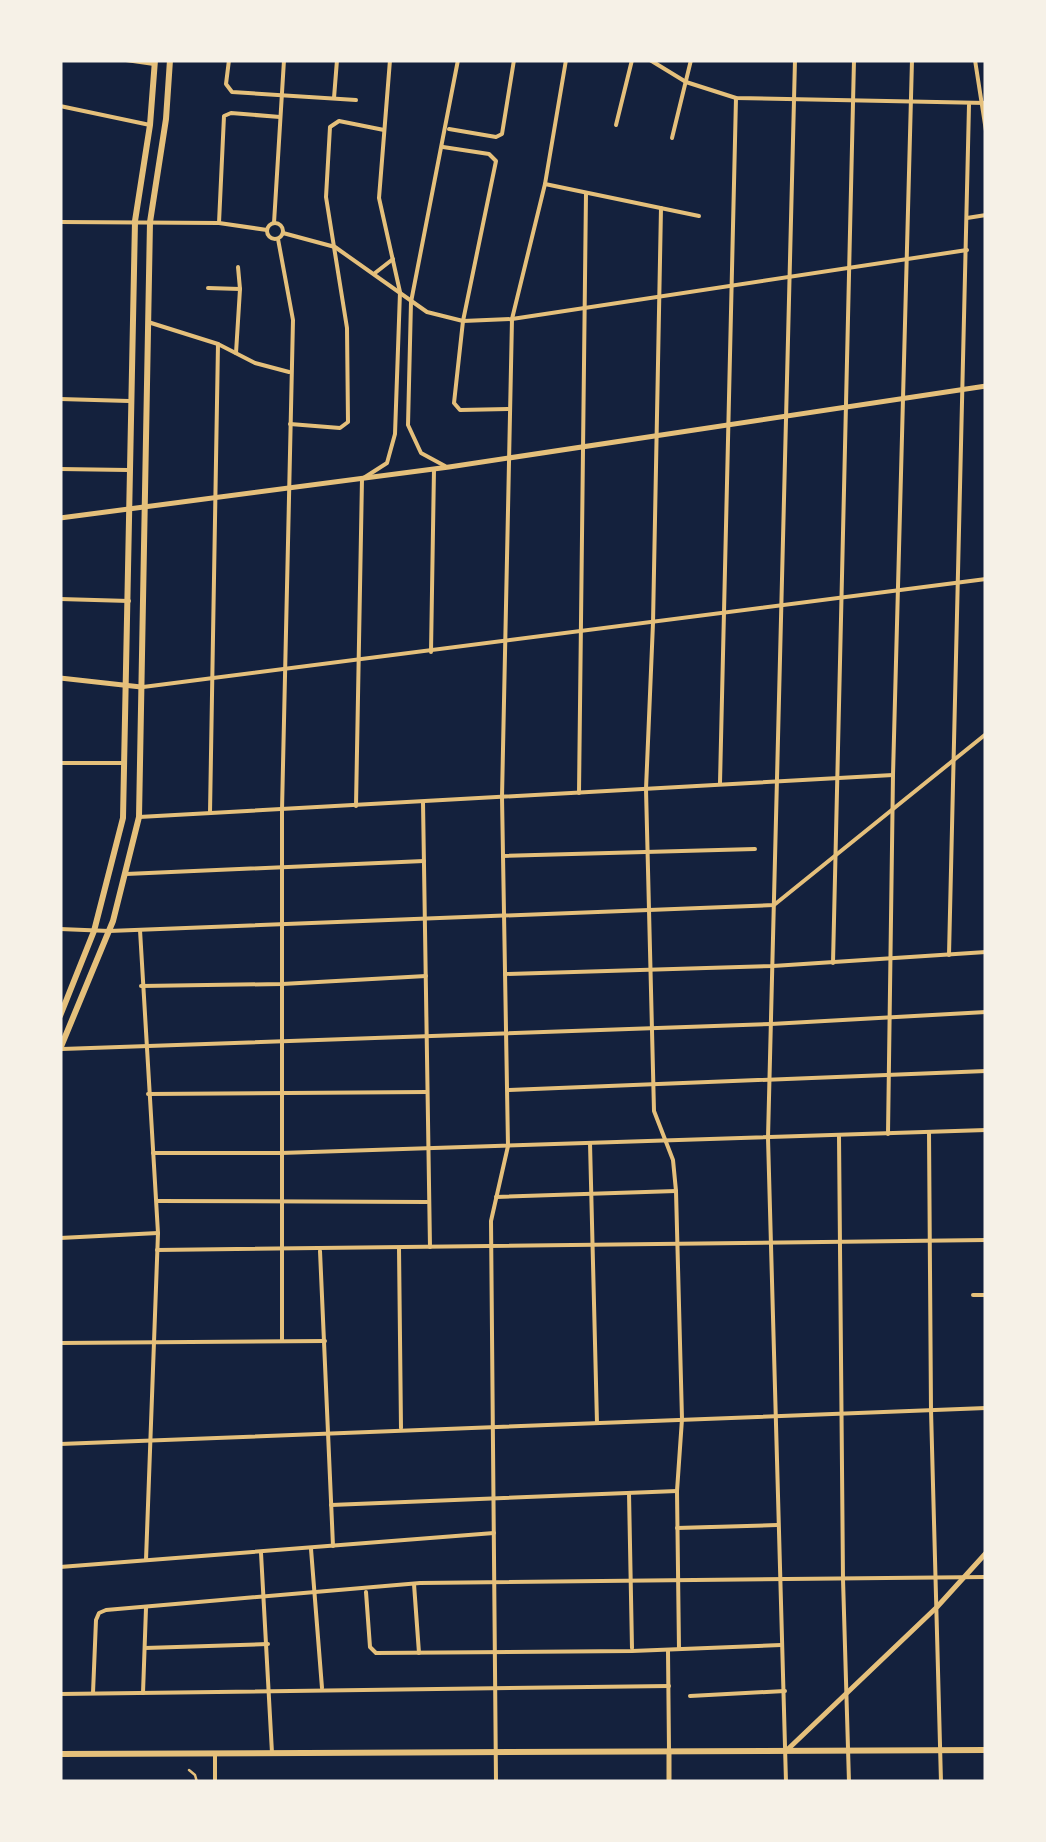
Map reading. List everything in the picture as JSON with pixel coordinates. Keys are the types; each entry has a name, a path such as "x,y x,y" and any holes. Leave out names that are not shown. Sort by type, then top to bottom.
{"main road":[{"path":"60,1049 109,931 138,817 150,222 166,120 170,60"},
{"path":"72,1020 60,1015 94,931 123,818 135,221 155,62"},
{"path":"60,1754 986,1750"}],"street":[{"path":"126,60 155,62"},
{"path":"229,60 228,89 356,100"},
{"path":"267,230 274,223 284,60"},
{"path":"334,98 337,60"},
{"path":"362,479 384,467 393,448 400,292 378,198 390,60"},
{"path":"449,467 422,454 410,432 412,302 458,60"},
{"path":"447,128 500,136 514,60"},
{"path":"496,1782 490,1221 508,1146 502,798 512,319 544,184 566,60"},
{"path":"616,126 632,60"},
{"path":"650,60 686,82 736,98 984,104"},
{"path":"672,138 692,60"},
{"path":"786,1782 768,1138 795,60"},
{"path":"833,962 854,60"},
{"path":"888,1134 912,60"},
{"path":"975,60 986,131"},
{"path":"720,784 736,98"},
{"path":"949,955 969,105"},
{"path":"60,106 150,124"},
{"path":"219,223 226,114 280,117"},
{"path":"290,424 340,428 348,422 347,328 326,197 330,127 333,122 384,130"},
{"path":"444,147 494,156 463,321 455,406 460,410 510,408"},
{"path":"544,184 699,216"},
{"path":"579,794 586,193"},
{"path":"661,208 646,789 655,1118 676,1169 682,1419 677,1528 679,1649"},
{"path":"967,218 986,215"},
{"path":"60,222 219,223 267,230"},
{"path":"274,223 280,224 284,233"},
{"path":"267,230 270,236 278,238"},
{"path":"284,233 335,246 427,312 463,321 512,319 966,250"},
{"path":"278,238 284,233"},
{"path":"278,238 293,320 282,810 282,1341"},
{"path":"375,273 393,259"},
{"path":"236,352 238,267"},
{"path":"208,288 240,288"},
{"path":"148,322 218,344 254,363 290,372"},
{"path":"210,813 218,344"},
{"path":"60,518 728,428 986,386"},
{"path":"60,399 134,401"},
{"path":"60,468 132,470"},
{"path":"431,652 434,469"},
{"path":"356,806 362,479"},
{"path":"60,679 141,687 986,579"},
{"path":"60,599 129,601"},
{"path":"60,929 140,930 774,905 986,734"},
{"path":"60,763 125,764"},
{"path":"138,817 894,775"},
{"path":"423,802 430,1248"},
{"path":"502,856 755,849"},
{"path":"126,874 424,861"},
{"path":"140,930 158,1234 146,1560"},
{"path":"505,974 773,966 986,952"},
{"path":"142,986 426,976"},
{"path":"60,1049 772,1024 986,1012"},
{"path":"509,1090 986,1072"},
{"path":"148,1094 427,1092"},
{"path":"153,1153 428,1149 986,1130"},
{"path":"929,1132 941,1782"},
{"path":"839,1136 849,1782"},
{"path":"590,1144 597,1422"},
{"path":"496,1197 676,1191"},
{"path":"157,1201 429,1202"},
{"path":"60,1238 158,1234"},
{"path":"158,1250 986,1240"},
{"path":"320,1248 333,1546"},
{"path":"400,1248 401,1429"},
{"path":"973,1295 986,1295"},
{"path":"60,1343 325,1341"},
{"path":"60,1444 986,1408"},
{"path":"331,1505 678,1491"},
{"path":"629,1493 632,1651"},
{"path":"677,1528 778,1525"},
{"path":"60,1566 494,1533"},
{"path":"311,1547 322,1688"},
{"path":"261,1551 272,1753"},
{"path":"786,1750 937,1606 986,1552"},
{"path":"93,1694 99,1613 414,1584 986,1577"},
{"path":"414,1584 419,1653"},
{"path":"366,1590 372,1652 632,1651 781,1644"},
{"path":"143,1693 146,1607"},
{"path":"144,1648 268,1644"},
{"path":"668,1650 669,1782"},
{"path":"60,1694 668,1686"},
{"path":"690,1696 785,1691"},
{"path":"215,1753 215,1782"}],"lane":[{"path":"189,1770 197,1782"}]}
